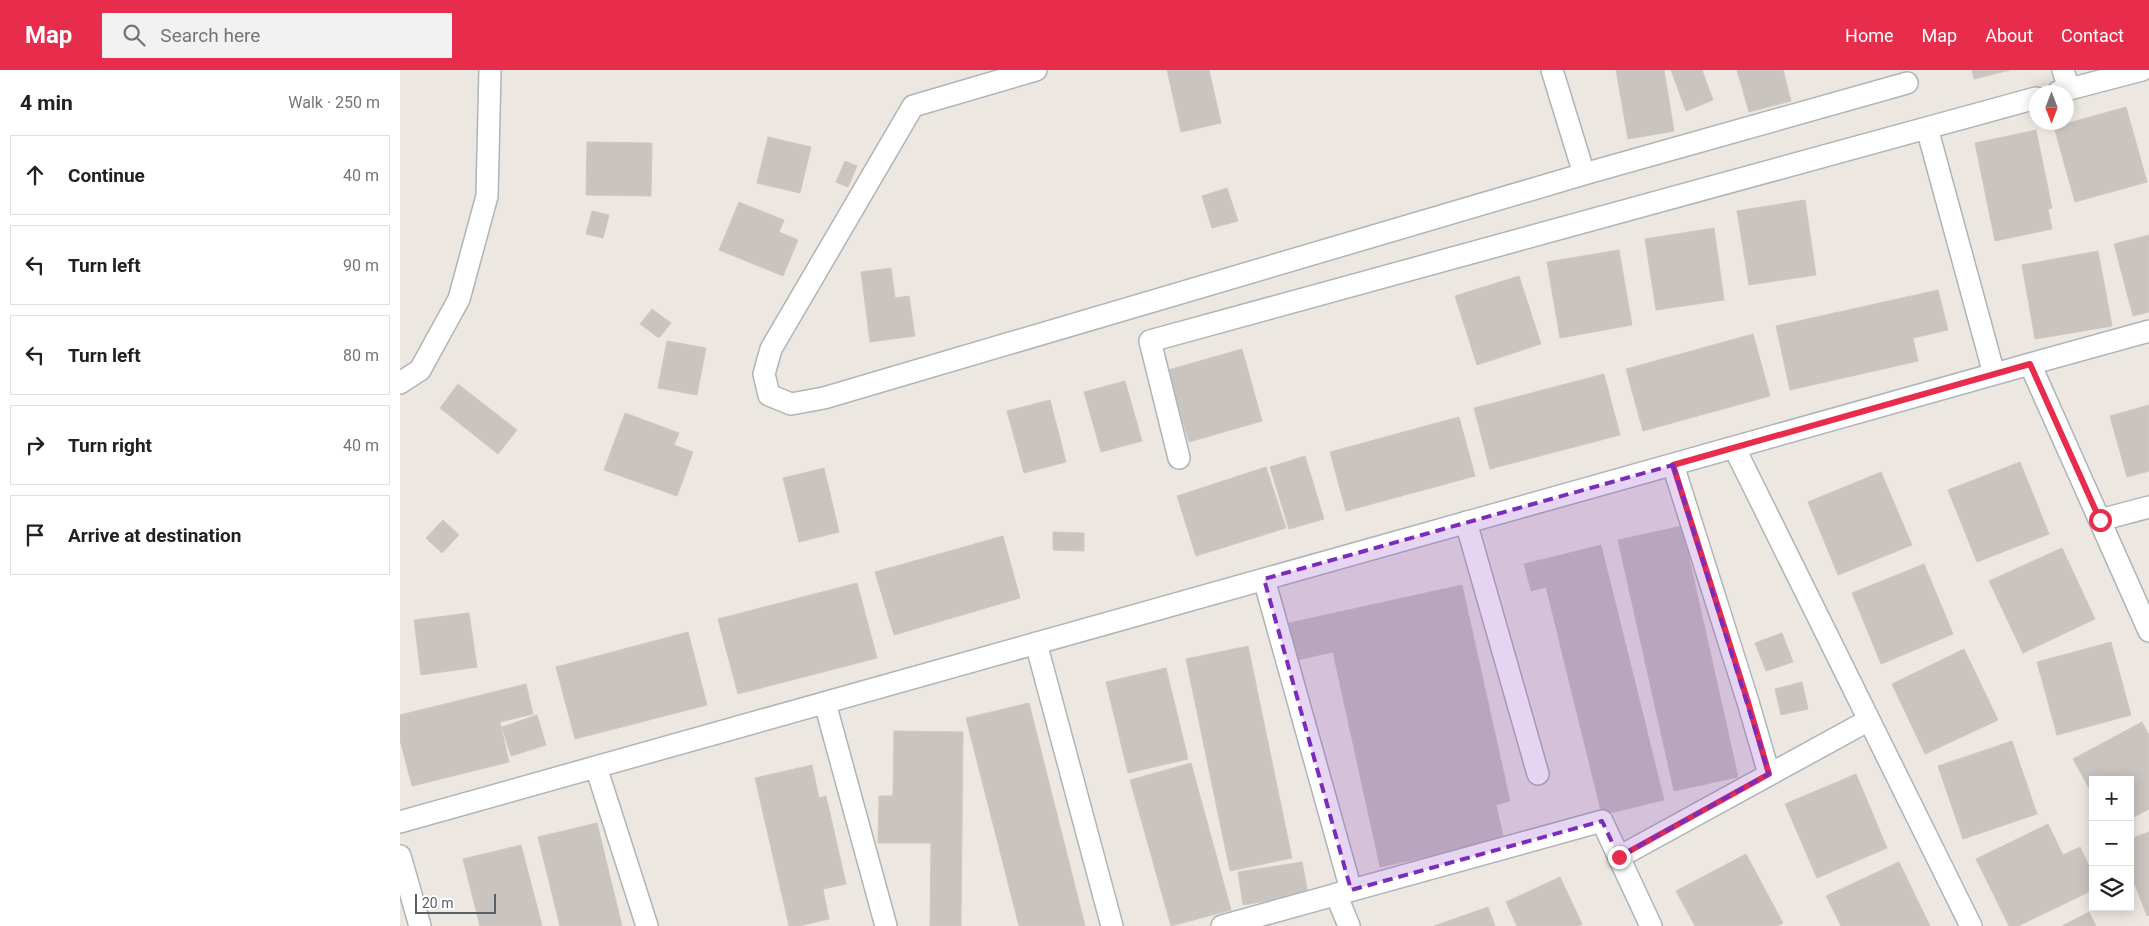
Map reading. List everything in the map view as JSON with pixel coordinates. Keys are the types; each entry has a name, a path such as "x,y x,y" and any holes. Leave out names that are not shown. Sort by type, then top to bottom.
{"street":[{"path":"400,383 420,370 459,299 488,196 490,70"},
{"path":"1036,70 913,106 771,349 764,374 769,395 791,404 824,398 1584,174 1907,83"},
{"path":"1552,70 1584,174"},
{"path":"2063,84 2142,70"},
{"path":"1180,458 1150,341 2029,100"},
{"path":"1927,128 1994,374"},
{"path":"400,822 2149,331"},
{"path":"2030,364 2149,631"},
{"path":"1734,447 1971,926"},
{"path":"1673,465 1769,774"},
{"path":"2100,520 2149,507"},
{"path":"1466,522 1538,774"},
{"path":"1264,579 1343,892 1349,926"},
{"path":"1036,643 1112,926"},
{"path":"825,702 886,926"},
{"path":"1619,857 1869,720"},
{"path":"596,767 647,926"},
{"path":"1222,926 1602,821 1651,926"},
{"path":"400,856 420,926"}],"highlighted area":[{"path":"1673,465 1769,774 1619,857 1602,821 1351,890 1264,579"}],"building":[{"path":"1167,70 1209,70 1221,123 1181,132"},
{"path":"1616,70 1664,70 1674,131 1628,139"},
{"path":"1671,70 1702,70 1713,100 1686,111"},
{"path":"1737,70 1783,70 1791,101 1749,112"},
{"path":"1972,70 2010,70 1974,79"},
{"path":"2126,107 2147,182 2075,202 2055,130 2074,130 2074,121"},
{"path":"2036,130 2052,208 2048,209 2052,229 1995,241 1975,143"},
{"path":"768,137 811,147 800,193 757,183"},
{"path":"587,142 652,143 651,196 586,195"},
{"path":"845,161 857,166 848,187 836,182"},
{"path":"1227,188 1238,221 1212,228 1202,196"},
{"path":"1805,200 1816,275 1749,285 1737,211"},
{"path":"739,202 784,220 779,232 798,240 783,276 719,250"},
{"path":"592,211 609,215 603,238 586,234"},
{"path":"1714,228 1724,300 1656,310 1645,239"},
{"path":"2149,235 2149,312 2133,316 2114,244"},
{"path":"1619,250 1632,325 1560,338 1547,262"},
{"path":"2098,251 2112,326 2035,339 2022,265"},
{"path":"891,268 895,298 909,296 915,336 870,342 861,272"},
{"path":"1519,276 1541,344 1477,365 1455,296"},
{"path":"1938,290 1948,330 1913,338 1918,361 1790,390 1776,326"},
{"path":"652,309 671,323 659,338 640,324"},
{"path":"1753,334 1770,396 1643,431 1626,369"},
{"path":"667,341 706,348 697,395 658,388"},
{"path":"1242,349 1262,421 1189,442 1168,370"},
{"path":"1604,374 1620,435 1490,469 1474,408"},
{"path":"1125,381 1142,441 1101,452 1084,392"},
{"path":"458,384 517,430 498,454 440,408"},
{"path":"1050,400 1066,462 1024,473 1007,411"},
{"path":"2149,405 2149,471 2127,477 2110,416"},
{"path":"625,413 679,433 674,445 693,452 677,496 604,470"},
{"path":"1459,417 1475,476 1346,511 1330,452"},
{"path":"1305,456 1324,519 1289,529 1270,467"},
{"path":"2020,462 2049,534 1977,562 1948,490"},
{"path":"1266,467 1286,528 1196,556 1177,496"},
{"path":"824,468 839,532 799,542 783,478"},
{"path":"1881,472 1912,545 1838,575 1808,502"},
{"path":"443,520 459,535 442,553 426,538"},
{"path":"1682,526 1738,777 1674,791 1618,540"},
{"path":"1053,532 1084,533 1084,551 1053,550"},
{"path":"1003,536 1020,598 894,635 875,572"},
{"path":"1601,545 1664,800 1602,815 1546,587 1531,591 1524,564"},
{"path":"2062,548 2095,619 2023,653 1989,581"},
{"path":"1924,564 1953,634 1881,664 1852,593"},
{"path":"857,583 877,658 738,694 718,619"},
{"path":"1462,585 1510,801 1496,805 1504,840 1380,867 1333,652 1297,660 1289,623"},
{"path":"469,613 477,667 421,675 414,620"},
{"path":"688,632 707,705 575,739 556,667"},
{"path":"1782,633 1793,662 1766,671 1755,643"},
{"path":"2111,642 2131,715 2057,735 2037,662"},
{"path":"1248,646 1292,858 1230,871 1186,659"},
{"path":"1964,649 1998,720 1925,754 1892,684"},
{"path":"1166,668 1188,759 1128,773 1106,682"},
{"path":"1802,682 1808,709 1781,715 1775,689"},
{"path":"526,684 533,714 500,722 509,762 412,786 400,740 400,715"},
{"path":"1029,703 1085,926 1019,926 966,718"},
{"path":"537,715 546,745 511,756 502,727"},
{"path":"2142,722 2149,735 2149,809 2134,817 2134,776 2089,776 2089,788 2073,759"},
{"path":"894,731 963,732 961,926 930,926 931,843 878,843 879,796 893,796"},
{"path":"2012,741 2037,814 1963,839 1938,766"},
{"path":"1191,763 1231,910 1171,926 1130,780"},
{"path":"812,765 819,798 826,796 846,884 823,889 829,919 799,926 789,926 755,778"},
{"path":"1856,774 1887,848 1817,878 1785,804"},
{"path":"597,823 622,926 560,926 538,837"},
{"path":"2048,824 2063,855 2080,847 2089,866 2089,892 2018,926 2009,926 1976,859"},
{"path":"2149,832 2149,915 2147,916 2134,882 2134,838"},
{"path":"521,845 542,926 480,926 463,859"},
{"path":"1746,854 1783,923 1777,926 1695,926 1676,891"},
{"path":"1302,862 1308,894 1243,905 1238,872"},
{"path":"1899,862 1930,926 1841,926 1826,896"},
{"path":"1560,877 1582,924 1578,926 1517,926 1506,902"},
{"path":"1488,907 1495,926 1434,926"},
{"path":"2089,912 2096,926 2062,926"}],"route":[{"path":"1619,857 1769,774 1673,465 2030,364 2100,520"}]}
